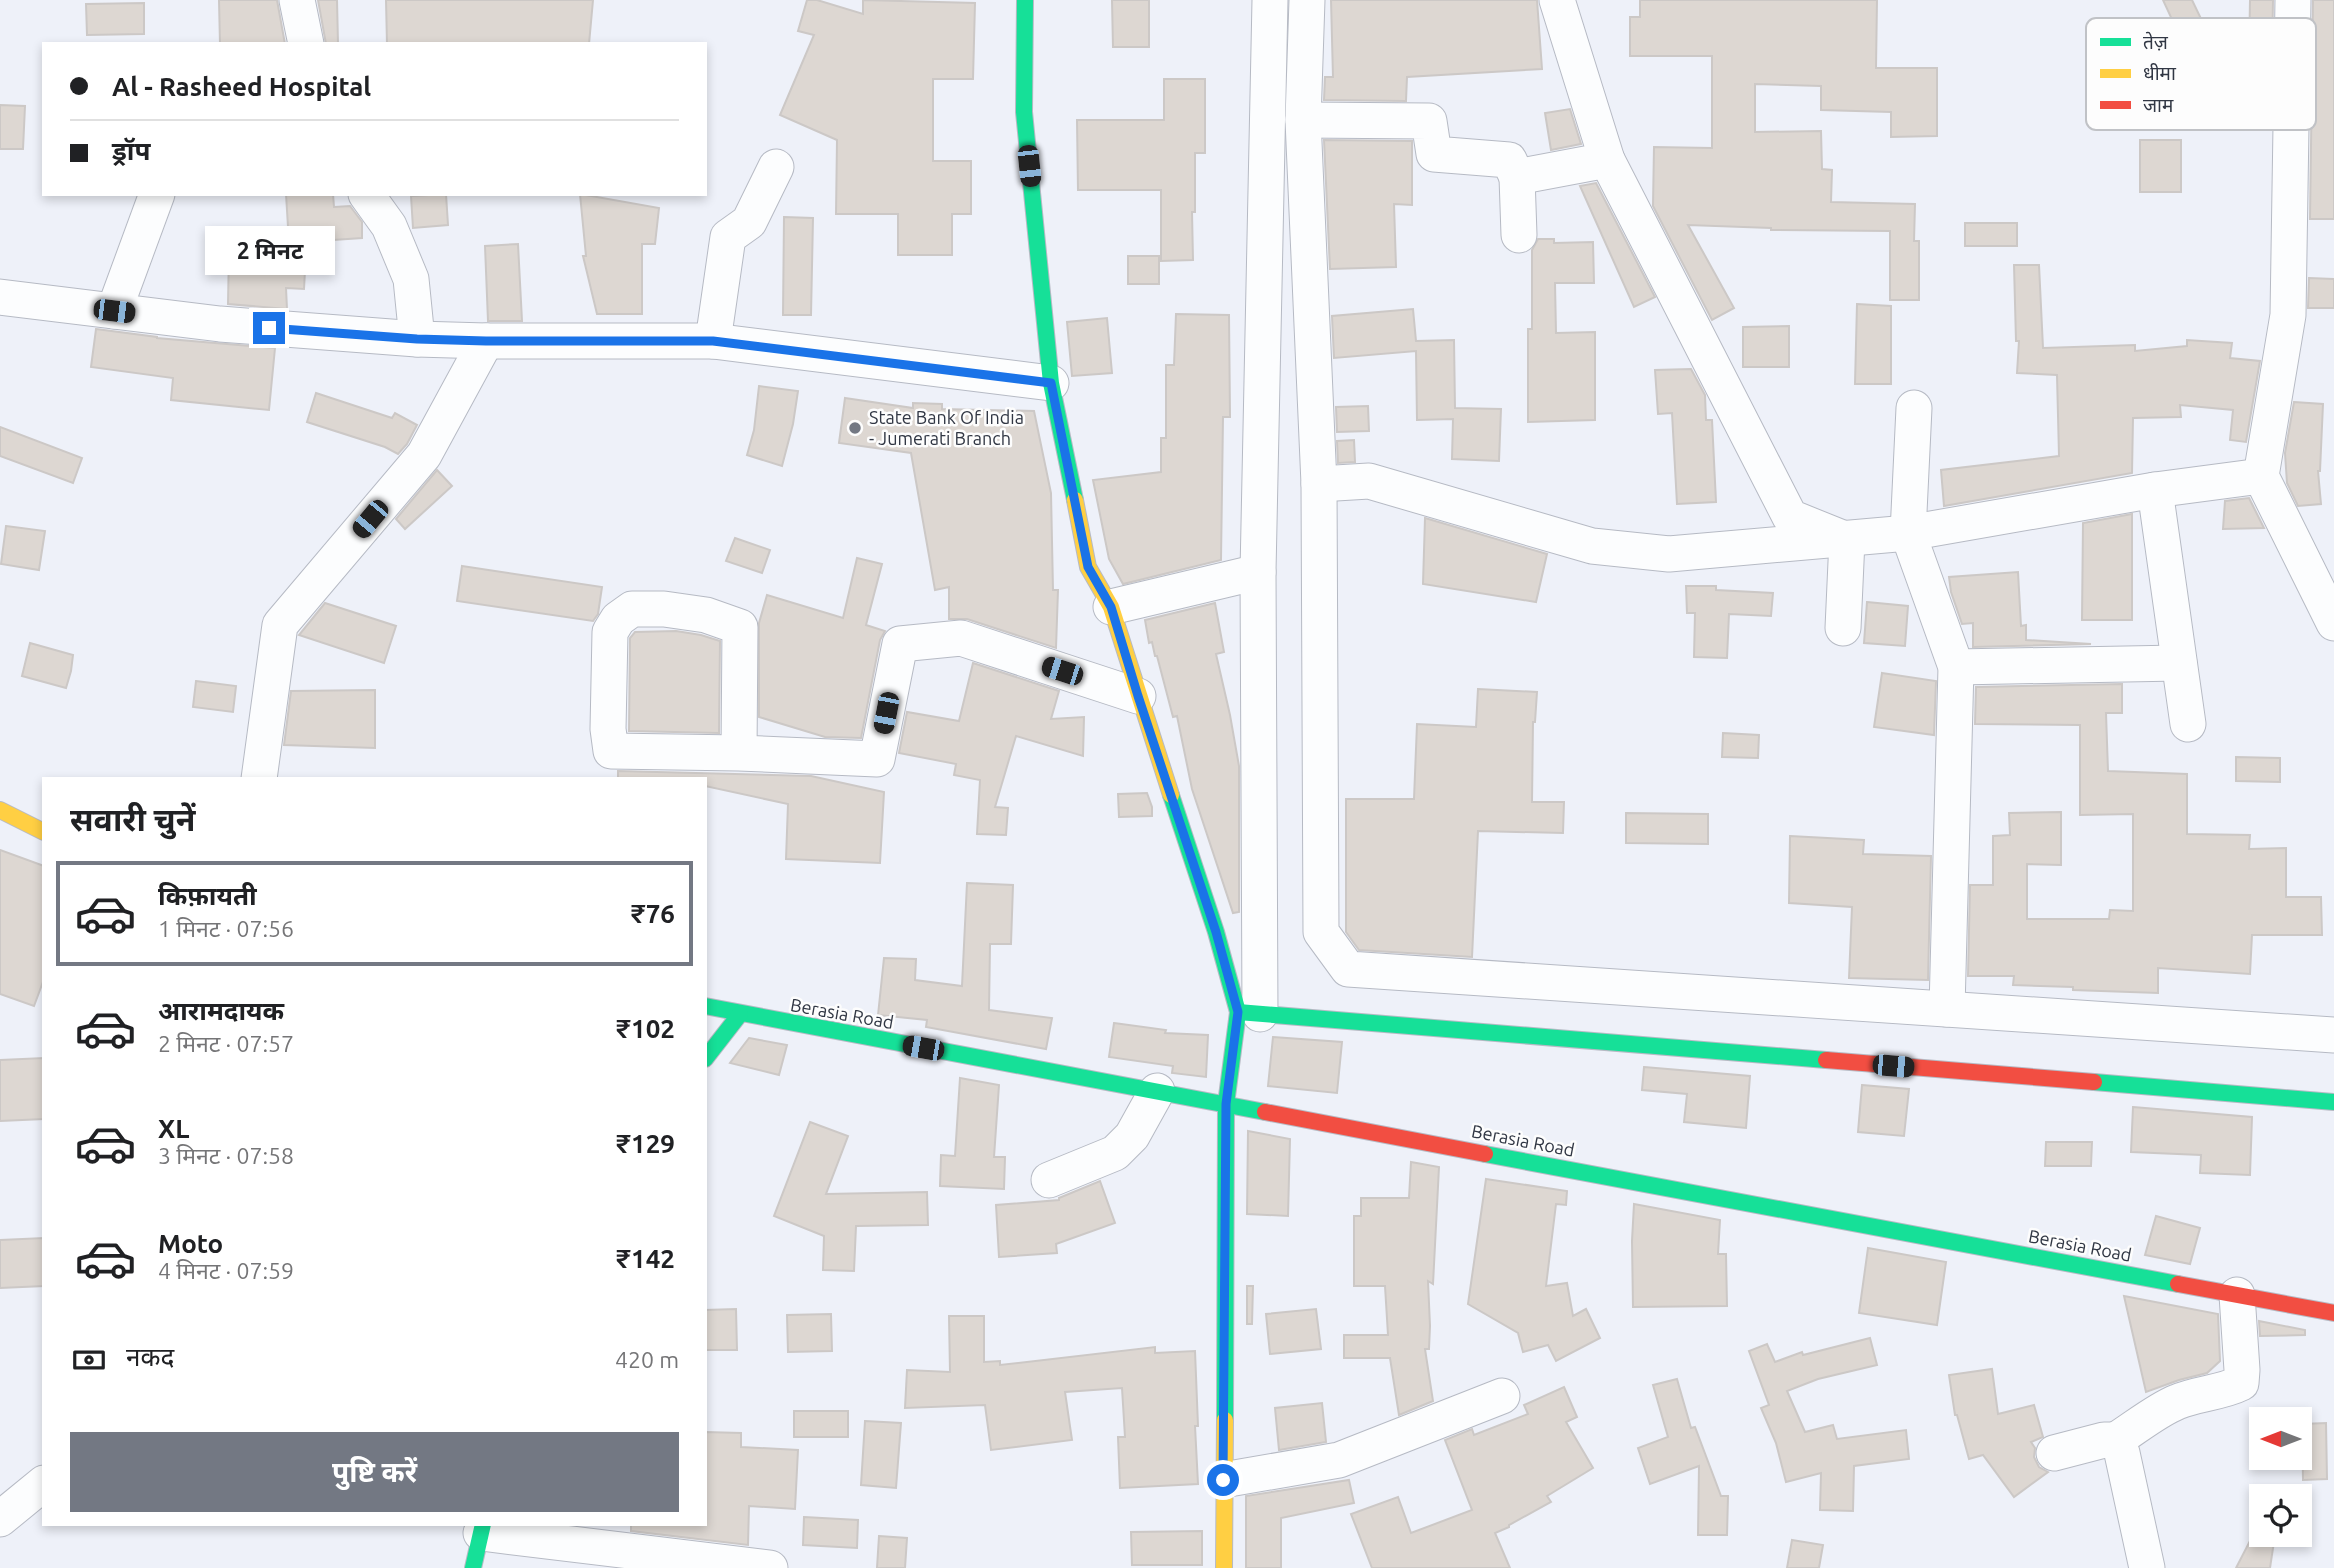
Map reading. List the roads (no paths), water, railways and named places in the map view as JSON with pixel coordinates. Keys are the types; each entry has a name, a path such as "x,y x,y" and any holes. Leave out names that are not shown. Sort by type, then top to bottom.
{"street":[{"path":"297,0 306,42"},
{"path":"1025,0 1024,112 1051,383 1088,567 1111,607 1216,932 1249,1013"},
{"path":"1224,1568 1226,1104 1249,1013 1269,0"},
{"path":"1307,0 1303,120 1320,484 1321,932 1348,969 2334,1035"},
{"path":"1557,0 1607,160 1790,517 1847,540"},
{"path":"2292,0 2292,18"},
{"path":"1303,120 1429,121 1434,154 1509,160 1517,177 1519,235"},
{"path":"2290,130 2288,315 2261,476 2334,623"},
{"path":"1517,177 1607,160"},
{"path":"713,341 728,237 749,222 776,167"},
{"path":"114,311 156,196"},
{"path":"367,196 389,226 411,279 417,339"},
{"path":"0,297 220,324 417,339 713,341 1051,383"},
{"path":"259,777 280,625 424,455 486,341"},
{"path":"1914,408 1908,533 1956,667 1947,1009"},
{"path":"1320,484 1369,481 1592,546 1669,554 1908,533 2155,490 2261,476"},
{"path":"2155,490 2188,724"},
{"path":"1843,628 1847,540"},
{"path":"1111,607 1258,572"},
{"path":"739,753 740,627 706,615 664,609 632,609 618,619 610,632 608,729 611,751 877,759 900,644 961,638 1138,696"},
{"path":"1956,667 2179,663"},
{"path":"0,810 42,831"},
{"name":"Berasia Road","path":"707,1006 2334,1313"},
{"path":"1249,1013 2334,1102"},
{"path":"707,1056 740,1014"},
{"path":"1049,1180 1115,1153 1132,1136 1157,1091"},
{"path":"2054,1453 2104,1440 2116,1440 2176,1402 2208,1392 2228,1390 2241,1384 2237,1295"},
{"path":"1223,1480 1339,1460 1502,1396"},
{"path":"2116,1440 2122,1453 2147,1568"},
{"path":"0,1519 42,1485"},
{"path":"473,1568 482,1528 770,1568"}],"place":[{"name":"State Bank Of India - Jumerati Branch","path":"855,428"}]}
